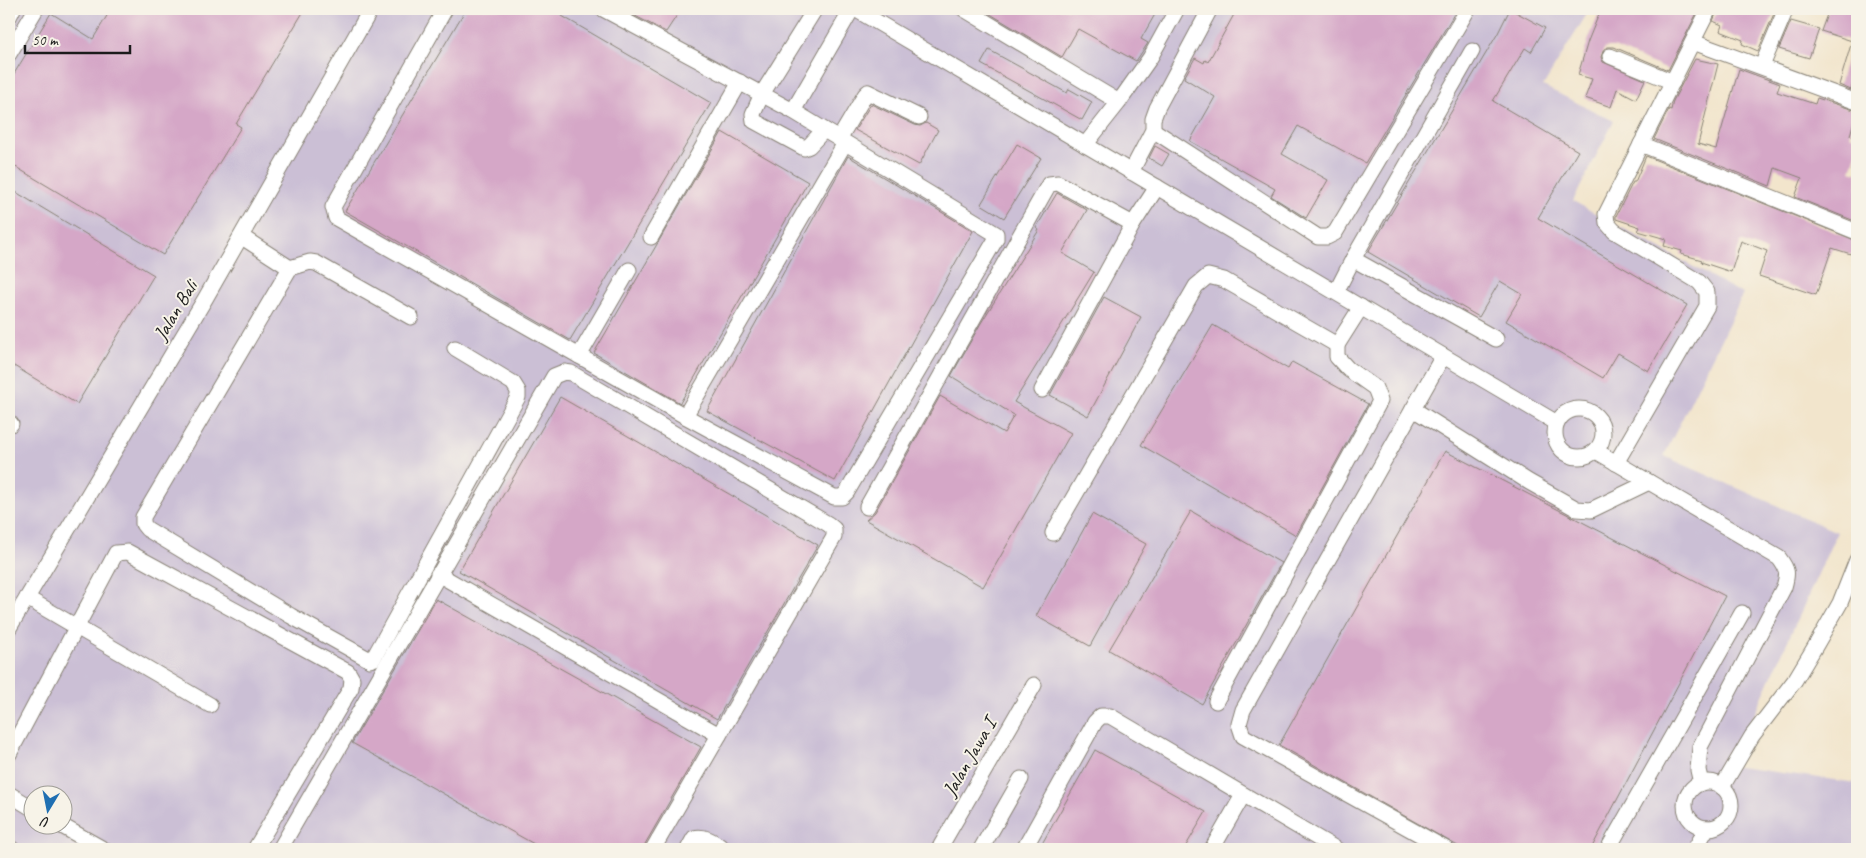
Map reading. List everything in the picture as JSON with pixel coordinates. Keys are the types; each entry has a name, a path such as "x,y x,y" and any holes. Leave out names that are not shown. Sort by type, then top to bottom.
{"street":[{"path":"9,17 13,9"},
{"path":"9,54 36,9"},
{"name":"Jalan Bali","path":"9,628 245,239 371,9"},
{"path":"445,9 333,207 333,213 336,218 685,416 834,497 842,496 847,492 996,239 996,234 793,111 604,9"},
{"path":"815,9 762,94 753,114 754,121 804,148 824,130"},
{"path":"793,111 854,9 1556,423"},
{"path":"964,9 1119,102"},
{"path":"1085,145 1119,102 1150,58 1177,9"},
{"path":"1130,172 1153,130 1153,119 1157,108 1210,9"},
{"path":"1153,130 1318,237 1327,237 1335,233 1468,9"},
{"path":"1616,463 1707,306 1706,292 1699,282 1614,231 1606,223 1606,214 1709,9"},
{"path":"1762,66 1786,9"},
{"path":"1693,42 1857,102"},
{"path":"1336,292 1472,51"},
{"path":"1610,56 1673,82"},
{"path":"651,237 740,82"},
{"path":"685,416 842,141 865,95 868,92 919,117"},
{"path":"1641,144 1857,232"},
{"path":"867,507 1049,184 1058,183 1133,224"},
{"path":"1042,390 1133,224 1157,187"},
{"path":"245,239 290,268"},
{"path":"1353,259 1496,339"},
{"path":"411,317 316,264 310,262 290,268 142,517 143,524 147,529 291,616 370,660 375,656 518,397 518,391 513,383 455,348"},
{"path":"580,356 629,270"},
{"path":"1053,533 1196,286 1208,276 1224,280 1337,345"},
{"path":"1216,701 1380,401 1375,388 1348,370 1337,357 1337,345 1361,308"},
{"path":"1443,356 1243,710 1239,724 1243,736 1446,849"},
{"path":"280,849 554,376 564,372 571,373 834,529 834,537 653,849"},
{"path":"1413,409 1530,482 1578,509 1591,510 1649,482"},
{"path":"1569,410 1587,410 1601,422 1604,430 1603,440 1596,451 1585,457 1577,458 1562,452 1555,438 1556,423 1569,410"},
{"path":"1596,451 1779,558 1788,574 1784,587 1700,747 1698,770 1701,783"},
{"path":"9,754 116,553 128,552 348,672 352,679 351,688 255,849"},
{"path":"1722,786 1752,736 1795,680 1840,603 1856,570"},
{"path":"438,574 718,735"},
{"path":"27,598 210,705"},
{"path":"1608,849 1742,613"},
{"name":"Jalan Jawa I","path":"939,849 1034,685"},
{"path":"1024,849 1095,722 1102,716 1110,716 1336,849"},
{"path":"981,849 1022,780"},
{"path":"1709,782 1722,786 1730,798 1730,813 1721,824 1707,828 1694,823 1686,811 1685,804 1690,790 1701,783 1709,782"},
{"path":"9,794 22,802"},
{"path":"1212,849 1243,794"},
{"path":"1695,849 1707,828"},
{"path":"72,832 103,849"},
{"path":"688,849 694,838 699,837 705,837 724,849"}],"shaded area":[{"path":"9,9 1590,9 1543,86 1614,121 1573,201 1743,294 1664,456 1837,532 1731,766 1857,783 1857,849 9,849"}],"building":[{"path":"111,9 305,9 236,124 241,127 163,255 9,163 9,82 51,13 93,39"},
{"path":"466,9 550,9 711,103 570,340 345,211"},
{"path":"622,9 681,9 666,32"},
{"path":"982,9 1158,9 1141,39 1148,43 1136,61 1078,29 1062,57"},
{"path":"1237,9 1457,9 1365,163 1298,126 1282,154 1328,180 1306,218 1271,196 1275,189 1190,141 1215,97 1184,78 1195,58 1204,63 1205,60 1208,62"},
{"path":"1510,9 1545,28 1531,52 1525,48 1493,101 1578,151 1538,218 1687,305 1648,371 1618,353 1603,378 1506,321 1522,294 1500,281 1479,317 1368,252 1498,33"},
{"path":"1601,9 1699,9 1668,70 1614,47 1604,49 1601,57 1603,62 1645,80 1636,99 1617,89 1611,107 1585,98 1592,79 1578,75 1588,41"},
{"path":"1718,9 1776,9 1758,51 1742,44 1743,40 1720,31 1722,25 1713,21"},
{"path":"1829,9 1857,9 1857,69 1851,90 1839,85 1852,41 1821,31"},
{"path":"1791,21 1819,29 1809,58 1779,49"},
{"path":"989,50 1067,93 1069,89 1092,102 1082,120 981,64"},
{"path":"1695,59 1718,64 1698,144 1716,149 1739,69 1780,84 1777,92 1815,104 1817,98 1857,111 1850,135 1857,138 1857,150 1851,171 1857,173 1857,222 1795,197 1802,178 1775,168 1770,186 1654,139 1669,109 1671,110 1673,101"},
{"path":"871,104 915,125 920,126 926,123 938,130 919,165 855,130"},
{"path":"722,132 808,182 680,403 594,353"},
{"path":"1017,144 1041,158 1004,218 981,204"},
{"path":"1155,146 1169,154 1162,166 1149,158"},
{"path":"848,156 973,231 835,481 707,411"},
{"path":"1646,156 1857,241 1857,256 1832,248 1816,295 1759,276 1767,251 1741,241 1731,272 1681,254 1682,251 1664,246 1666,239 1638,231 1640,227 1616,219"},
{"path":"9,188 154,275 77,404 9,363"},
{"path":"1057,193 1087,210 1062,253 1094,272 1014,402 1071,433 983,587 866,520 875,512 940,396 1004,433 1014,415 951,376 981,323 1039,230 1036,228"},
{"path":"1104,297 1141,317 1088,416 1050,395"},
{"path":"1213,325 1288,369 1292,362 1368,404 1296,535 1141,445"},
{"path":"560,397 818,545 717,719 459,571"},
{"path":"1445,451 1725,596 1591,849 1463,849 1279,745"},
{"path":"1191,511 1281,563 1202,704 1109,650"},
{"path":"1092,514 1146,544 1090,646 1036,616"},
{"path":"436,599 701,747 645,844 644,849 543,849 352,743"},
{"path":"1095,750 1206,812 1184,849 1039,849"}]}
